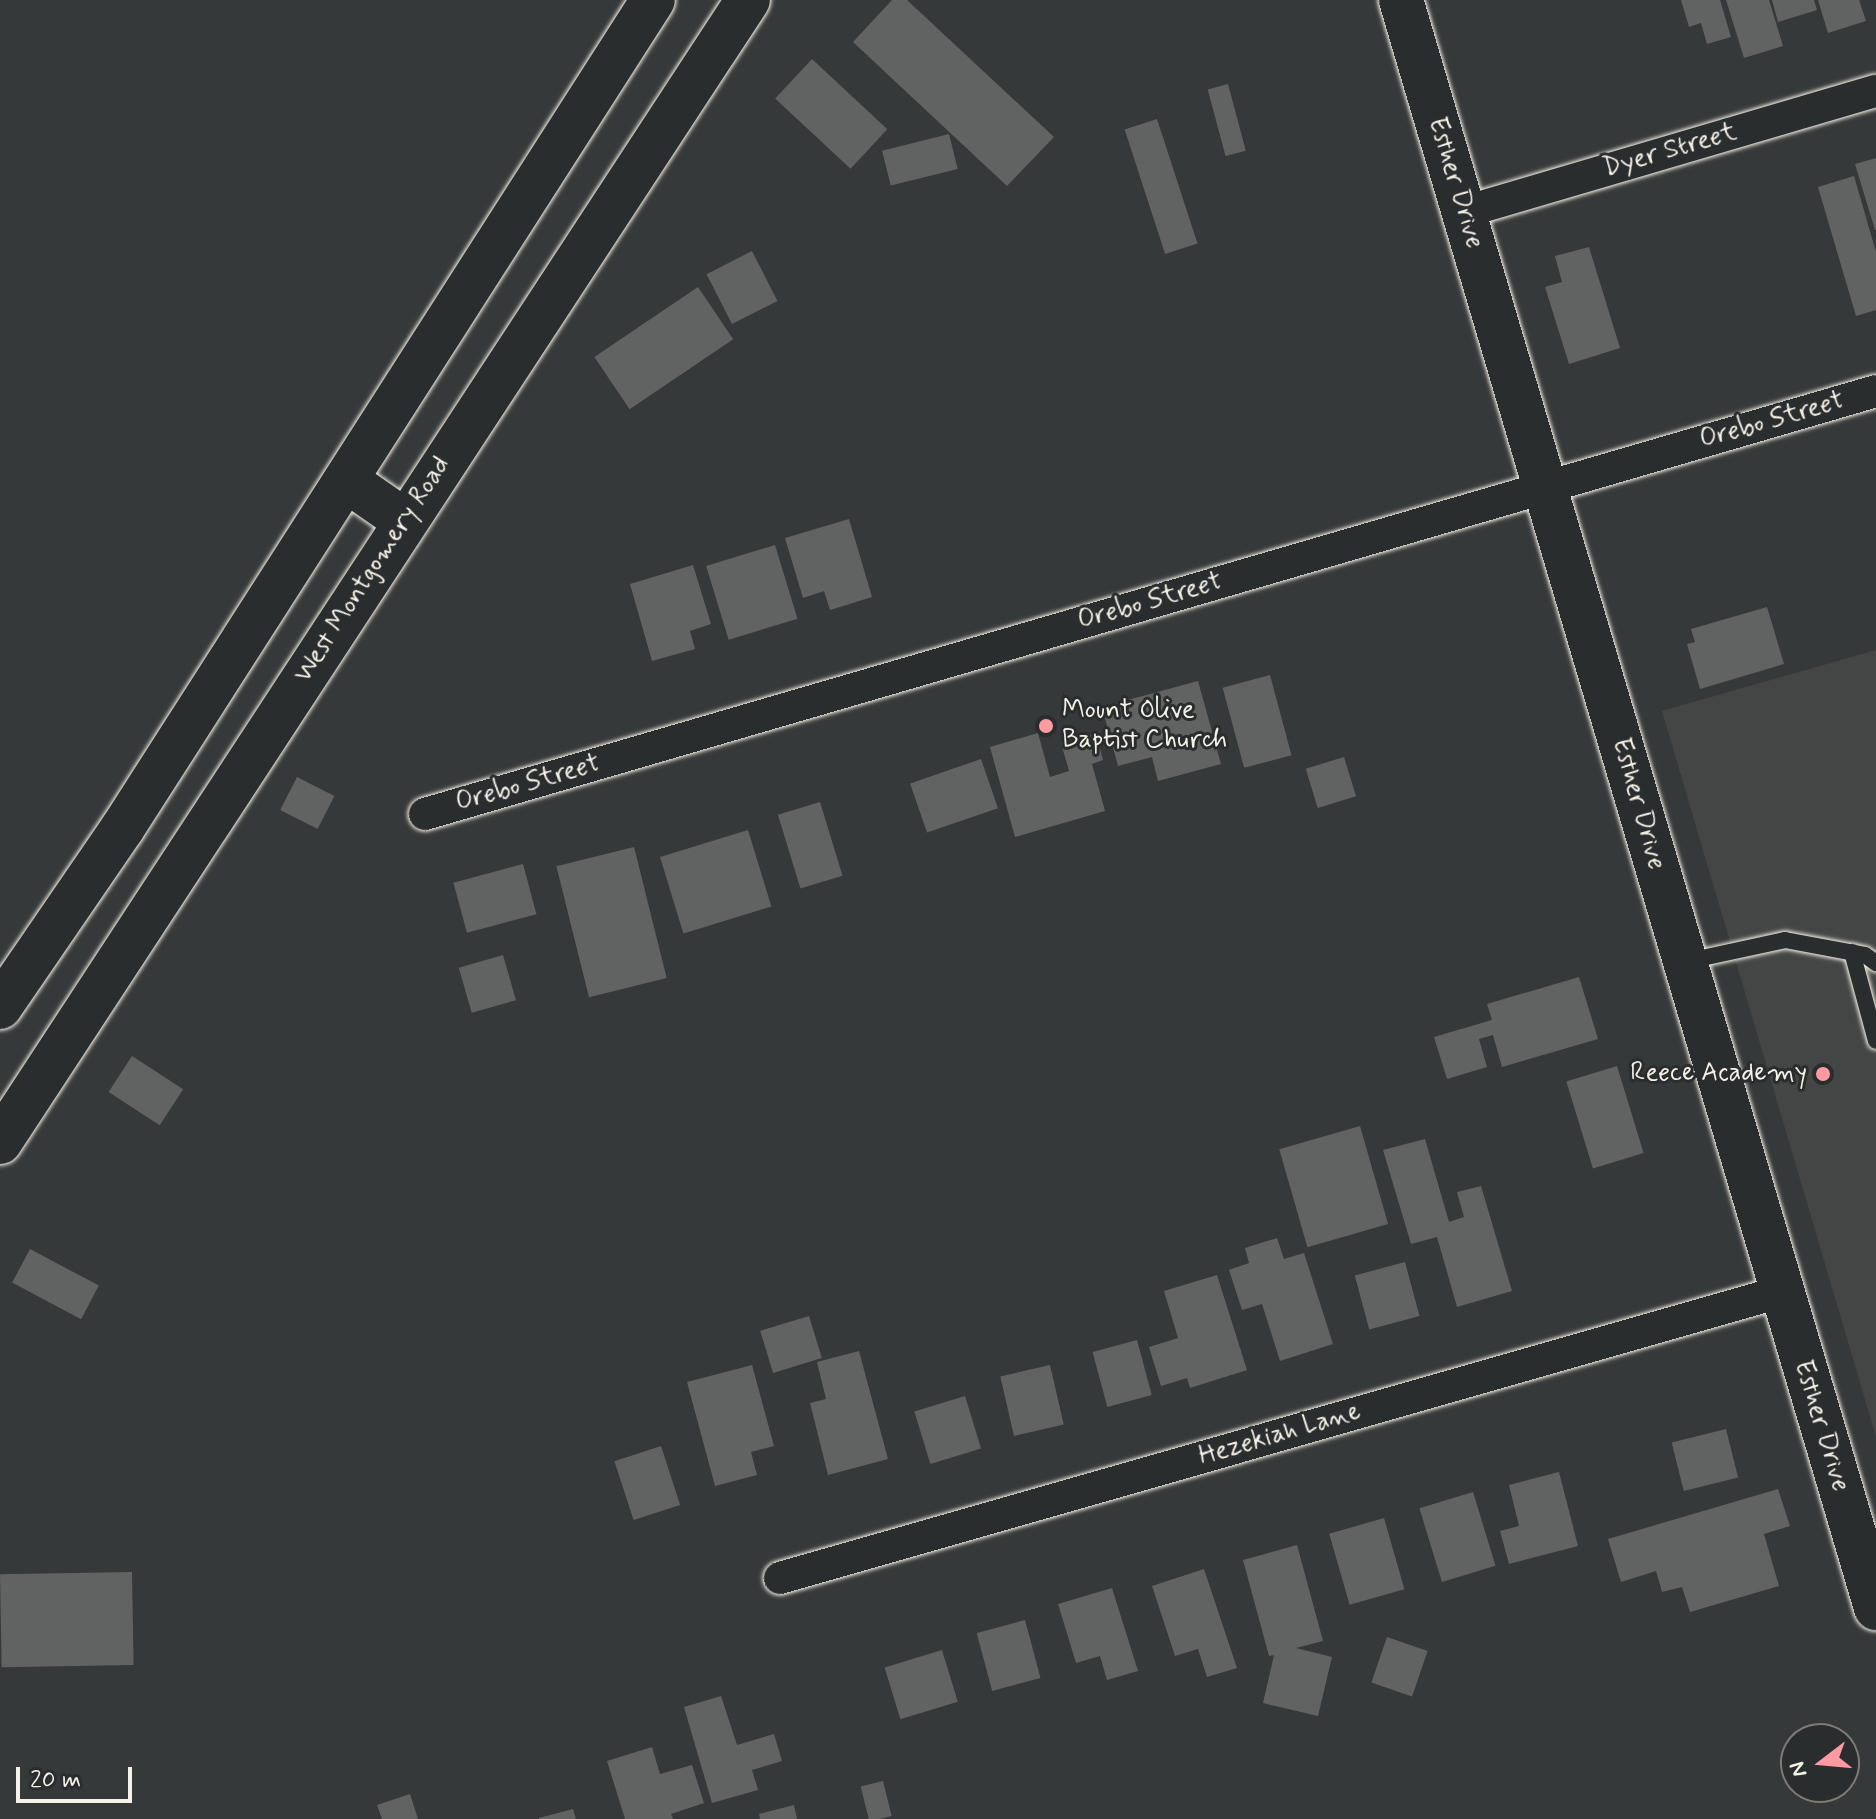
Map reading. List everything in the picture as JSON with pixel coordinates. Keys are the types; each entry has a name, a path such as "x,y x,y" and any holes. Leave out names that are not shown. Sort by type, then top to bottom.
{"main road":[{"path":"0,1007 122,829 653,0"},
{"name":"West Montgomery Road","path":"2,1134 748,0"},
{"name":"Esther Drive","path":"1401,0 1780,1292 1876,1608"},
{"path":"346,480 405,521"},
{"path":"122,829 184,860"}],"street":[{"name":"Dyer Street","path":"1464,212 1876,91"},
{"name":"Orebo Street","path":"425,814 1876,391"},
{"name":"Hezekiah Lane","path":"780,1578 1780,1292"}],"lane":[{"path":"1684,962 1785,940 1852,952 1876,963"},
{"path":"1852,952 1876,1041"}],"shaded area":[{"name":"Reece Academy","path":"1876,650 1876,1437 1662,711"}],"building":[{"path":"892,0 907,0 1054,137 1007,186 853,42"},
{"path":"1681,0 1720,0 1731,37 1707,44 1701,23 1689,27"},
{"path":"1726,0 1769,0 1783,46 1744,58"},
{"path":"1772,0 1814,0 1817,10 1778,22"},
{"path":"1818,0 1859,0 1866,21 1828,33"},
{"path":"812,59 887,129 851,169 775,98"},
{"path":"1228,84 1246,151 1226,156 1208,89"},
{"path":"1157,119 1197,244 1165,254 1125,130"},
{"path":"949,134 958,169 891,186 882,151"},
{"path":"1876,158 1876,230 1875,230 1855,164"},
{"path":"1854,176 1876,252 1876,310 1856,316 1818,187"},
{"path":"1589,247 1620,348 1569,364 1545,287 1562,282 1555,256"},
{"path":"752,251 777,301 732,324 707,274"},
{"path":"698,287 733,339 630,409 594,357"},
{"path":"849,519 872,597 830,610 824,591 803,598 785,538"},
{"path":"775,545 798,619 729,640 706,566"},
{"path":"693,565 711,624 690,631 695,649 652,661 630,584"},
{"path":"1767,607 1784,664 1700,689 1687,644 1695,642 1691,629"},
{"path":"1270,675 1291,755 1244,768 1223,688"},
{"path":"1198,681 1221,764 1158,781 1152,757 1118,766 1102,707"},
{"path":"1038,733 1050,777 1069,771 1061,743 1096,733 1103,760 1092,764 1105,811 1015,837 990,747"},
{"path":"1344,757 1356,796 1318,808 1306,769"},
{"path":"981,759 998,808 927,833 910,783"},
{"path":"297,777 334,796 318,829 280,810"},
{"path":"820,802 843,876 800,888 778,815"},
{"path":"748,830 771,907 683,933 660,857"},
{"path":"634,847 667,978 589,997 556,866"},
{"path":"523,864 536,914 467,933 453,883"},
{"path":"503,955 516,1000 472,1013 459,968"},
{"path":"1579,977 1598,1039 1502,1067 1493,1035 1479,1039 1487,1067 1447,1079 1434,1037 1492,1020 1487,1004"},
{"path":"132,1056 183,1089 160,1125 109,1092"},
{"path":"1617,1066 1644,1153 1593,1169 1566,1081"},
{"path":"1360,1126 1388,1224 1307,1247 1279,1149"},
{"path":"1425,1139 1449,1222 1464,1217 1457,1192 1481,1186 1512,1291 1457,1307 1437,1237 1411,1244 1383,1150"},
{"path":"1277,1238 1284,1259 1304,1253 1333,1344 1280,1361 1262,1304 1242,1310 1229,1270 1249,1263 1245,1248"},
{"path":"30,1249 99,1286 81,1319 12,1283"},
{"path":"1405,1262 1419,1316 1369,1330 1355,1275"},
{"path":"1217,1275 1247,1370 1190,1388 1187,1378 1161,1386 1149,1347 1178,1338 1164,1291"},
{"path":"809,1316 822,1358 773,1373 760,1331"},
{"path":"1137,1340 1152,1395 1107,1407 1093,1352"},
{"path":"859,1351 888,1459 828,1475 810,1403 826,1399 817,1362"},
{"path":"752,1365 774,1446 751,1452 757,1475 715,1486 687,1382"},
{"path":"1050,1365 1064,1424 1014,1436 1000,1376"},
{"path":"965,1396 981,1449 930,1464 914,1411"},
{"path":"1726,1429 1738,1478 1684,1491 1672,1443"},
{"path":"661,1446 680,1505 634,1520 614,1461"},
{"path":"1559,1472 1578,1546 1509,1564 1500,1531 1519,1526 1509,1485"},
{"path":"1778,1489 1790,1526 1764,1534 1779,1586 1690,1612 1682,1587 1662,1592 1656,1571 1621,1582 1608,1539"},
{"path":"1473,1492 1496,1566 1442,1582 1419,1508"},
{"path":"1384,1518 1404,1589 1350,1605 1329,1534"},
{"path":"1297,1545 1323,1641 1296,1648 1332,1657 1318,1716 1263,1703 1274,1655 1269,1656 1243,1560"},
{"path":"1204,1569 1237,1668 1207,1677 1198,1649 1175,1656 1152,1586"},
{"path":"132,1572 134,1665 2,1667 0,1574"},
{"path":"1112,1588 1138,1671 1107,1680 1100,1656 1076,1663 1058,1604"},
{"path":"1025,1620 1041,1678 992,1691 977,1633"},
{"path":"1387,1637 1428,1651 1412,1696 1371,1682"},
{"path":"942,1650 958,1702 900,1719 885,1668"},
{"path":"721,1696 737,1745 774,1734 782,1761 752,1770 758,1790 712,1803 684,1707"},
{"path":"652,1747 660,1774 692,1765 704,1803 671,1814 673,1819 625,1819 607,1761"},
{"path":"883,1781 892,1816 869,1819 861,1787"},
{"path":"410,1794 418,1819 382,1819 377,1805"},
{"path":"794,1805 797,1819 760,1819 759,1814"},
{"path":"573,1809 576,1819 539,1819 539,1818"}],"place":[{"name":"Mount Olive Baptist Church","path":"1046,726"},
{"name":"Reece Academy","path":"1823,1074"}]}
